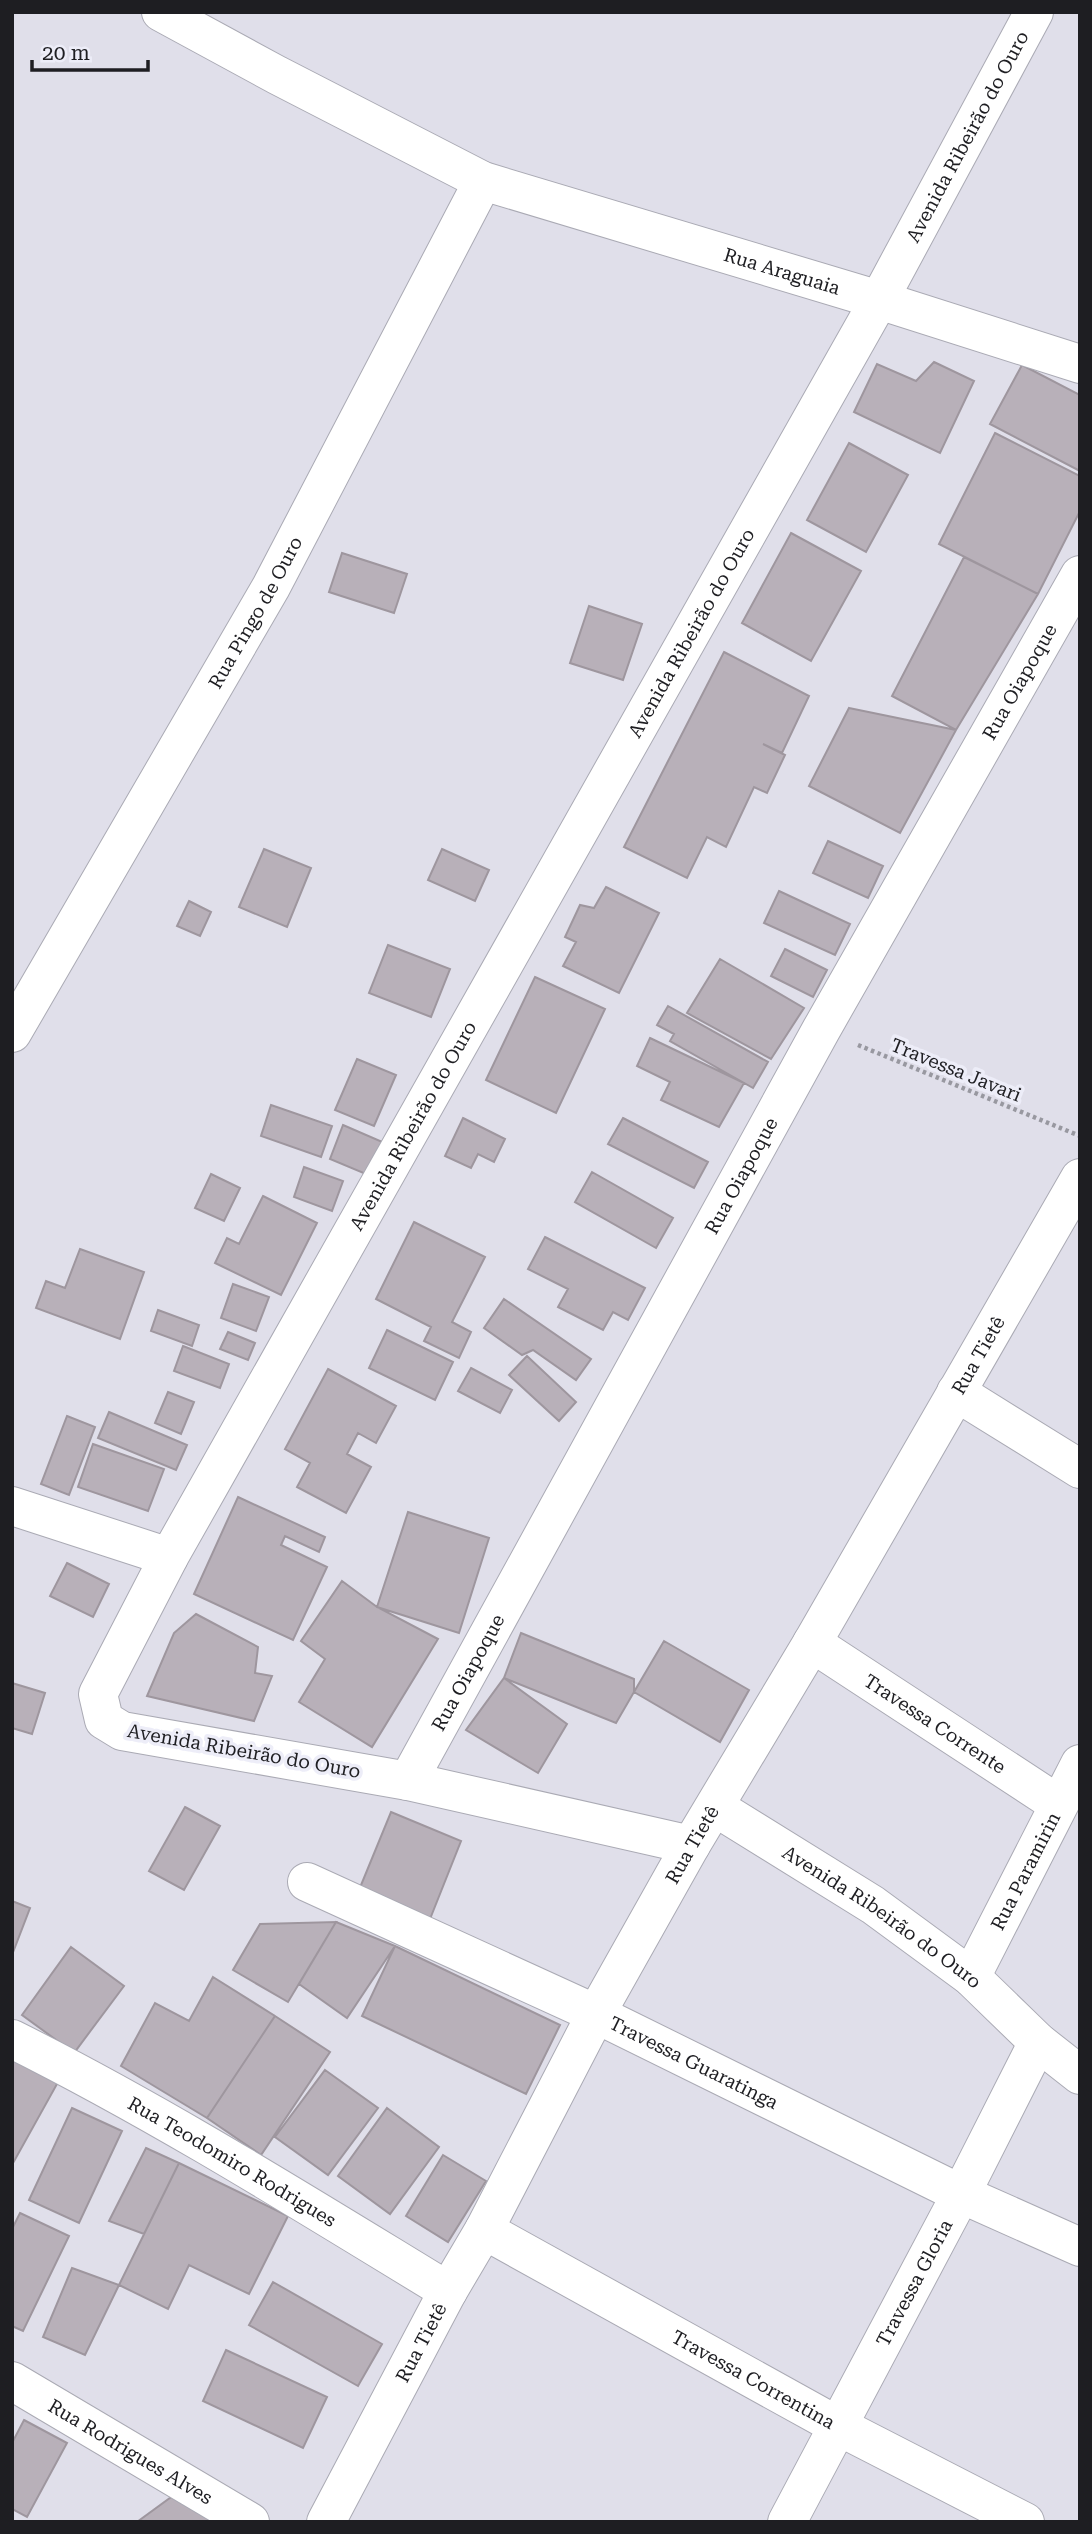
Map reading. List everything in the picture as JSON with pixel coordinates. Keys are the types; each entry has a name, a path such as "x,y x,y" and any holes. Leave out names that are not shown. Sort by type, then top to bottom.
{"street":[{"name":"Rua Araguaia","path":"161,12 483,181 880,300 1080,364"},
{"name":"Avenida Ribeirão do Ouro","path":"691,1845 408,1781 122,1731 104,1720 98,1694 169,1557 880,300 1034,12"},
{"name":"Rua Pingo de Ouro","path":"12,1033 271,587 483,181"},
{"name":"Rua Oiapoque","path":"408,1781 821,1030 1080,575"},
{"name":"Rua Tietê","path":"326,2522 484,2230 596,2014 691,1845 812,1643 1080,1178"},
{"path":"956,1392 1080,1469"},
{"path":"12,1506 169,1557"},
{"name":"Travessa Corrente","path":"812,1643 1058,1804"},
{"name":"Rua Paramirin","path":"971,1978 1080,1764"},
{"name":"Avenida Ribeirão do Ouro","path":"715,1807 873,1905 971,1978 1038,2042 1080,2074"},
{"name":"Travessa Guaratinga","path":"307,1882 596,2014 961,2194 1080,2247"},
{"name":"Rua Teodomiro Rodrigues","path":"12,2039 82,2074 200,2141 449,2291"},
{"name":"Travessa Gloria","path":"787,2522 961,2194 1038,2042"},
{"name":"Travessa Correntina","path":"484,2230 838,2426 1025,2522"},
{"name":"Rua Rodrigues Alves","path":"12,2381 250,2522"}],"path":[{"name":"Travessa Javari","path":"821,1030 1080,1136"}],"building":[{"path":"934,362 974,381 940,453 854,412 877,364 916,381"},
{"path":"1022,365 1080,395 1080,471 990,424"},
{"path":"995,433 1080,476 1080,511 1038,594 939,544"},
{"path":"849,443 908,475 866,552 807,520"},
{"path":"791,533 861,571 811,661 742,623"},
{"path":"342,553 407,574 394,613 329,592"},
{"path":"964,557 1038,594 956,730 892,696"},
{"path":"589,606 642,624 623,680 570,663"},
{"path":"724,652 809,696 782,753 763,744 785,755 767,793 754,787 726,847 707,837 687,878 624,847"},
{"path":"849,708 956,730 900,833 809,786"},
{"path":"828,841 883,866 868,898 813,873"},
{"path":"264,849 311,868 287,927 239,907"},
{"path":"442,849 489,870 475,901 428,880"},
{"path":"606,887 659,913 619,993 563,966 576,942 565,937 580,905 594,908"},
{"path":"779,891 850,924 835,955 764,923"},
{"path":"189,901 211,912 200,936 177,926"},
{"path":"388,945 450,969 431,1017 369,993"},
{"path":"785,949 827,970 813,997 771,976"},
{"path":"720,959 804,1008 771,1059 687,1013"},
{"path":"535,977 605,1009 556,1113 486,1080"},
{"path":"668,1006 768,1062 753,1088 670,1041 674,1034 657,1025"},
{"path":"650,1038 744,1083 719,1127 661,1100 670,1082 637,1066"},
{"path":"357,1059 396,1075 374,1126 335,1110"},
{"path":"271,1105 332,1126 321,1157 261,1136"},
{"path":"463,1118 505,1139 494,1162 478,1154 471,1168 445,1156"},
{"path":"623,1118 708,1162 694,1188 608,1144"},
{"path":"343,1125 387,1144 373,1177 330,1159"},
{"path":"304,1167 343,1181 332,1211 294,1197"},
{"path":"592,1172 673,1218 656,1248 575,1202"},
{"path":"211,1174 240,1188 224,1221 195,1208"},
{"path":"263,1196 317,1223 281,1295 215,1263 227,1238 239,1244"},
{"path":"414,1222 485,1257 452,1322 471,1332 459,1358 424,1341 431,1327 376,1299"},
{"path":"545,1237 645,1288 628,1320 613,1312 603,1330 558,1307 568,1289 528,1269"},
{"path":"80,1249 144,1272 120,1339 36,1308 46,1281 65,1288"},
{"path":"233,1284 269,1297 256,1331 221,1318"},
{"path":"504,1299 591,1359 576,1380 533,1350 522,1355 484,1328"},
{"path":"158,1310 199,1325 192,1346 151,1331"},
{"path":"387,1330 453,1362 435,1400 369,1368"},
{"path":"228,1332 255,1343 248,1360 220,1349"},
{"path":"183,1346 229,1364 220,1388 174,1371"},
{"path":"527,1356 576,1402 559,1421 509,1375"},
{"path":"471,1368 512,1390 500,1413 458,1391"},
{"path":"328,1369 396,1406 376,1443 358,1433 347,1454 371,1467 346,1513 297,1487 310,1463 285,1449"},
{"path":"168,1392 194,1402 181,1434 155,1423"},
{"path":"109,1412 187,1445 176,1470 98,1438"},
{"path":"67,1416 95,1427 69,1495 41,1484"},
{"path":"93,1444 164,1469 148,1511 78,1487"},
{"path":"238,1497 325,1537 319,1552 285,1536 281,1545 327,1567 293,1640 194,1594"},
{"path":"408,1512 489,1538 459,1633 377,1607"},
{"path":"67,1563 109,1584 93,1617 50,1596"},
{"path":"342,1581 377,1607 438,1639 372,1747 299,1702 325,1659 301,1641"},
{"path":"196,1614 258,1647 255,1673 272,1676 254,1721 147,1696 174,1633"},
{"path":"521,1633 634,1679 634,1692 616,1723 504,1678"},
{"path":"664,1641 749,1690 720,1742 634,1692"},
{"path":"504,1678 567,1724 538,1773 466,1730"},
{"path":"12,1683 45,1693 32,1734 12,1728"},
{"path":"185,1807 220,1826 184,1890 149,1871"},
{"path":"391,1812 461,1841 430,1919 359,1890"},
{"path":"12,1901 30,1908 12,1955"},
{"path":"336,1922 395,1946 347,2018 299,1984"},
{"path":"336,1922 288,2002 233,1970 260,1924"},
{"path":"395,1946 560,2025 526,2094 362,2016"},
{"path":"71,1947 124,1986 74,2053 22,2015"},
{"path":"213,1977 275,2016 207,2118 121,2066 155,2003 189,2021"},
{"path":"275,2016 330,2052 261,2155 207,2118"},
{"path":"12,2048 62,2075 12,2165"},
{"path":"325,2070 378,2108 328,2175 275,2137"},
{"path":"72,2108 122,2131 79,2223 29,2200"},
{"path":"387,2108 439,2147 390,2214 338,2176"},
{"path":"146,2148 179,2163 144,2234 109,2221"},
{"path":"443,2155 486,2181 448,2242 406,2216"},
{"path":"179,2163 288,2216 249,2294 189,2265 168,2309 119,2285"},
{"path":"20,2213 69,2236 23,2331 12,2326 12,2229"},
{"path":"72,2268 119,2285 85,2355 43,2337"},
{"path":"273,2282 382,2344 358,2386 249,2325"},
{"path":"226,2350 327,2397 303,2448 203,2401"},
{"path":"24,2420 67,2443 27,2517 12,2509 12,2443"},
{"path":"174,2495 221,2522 137,2522"}]}
